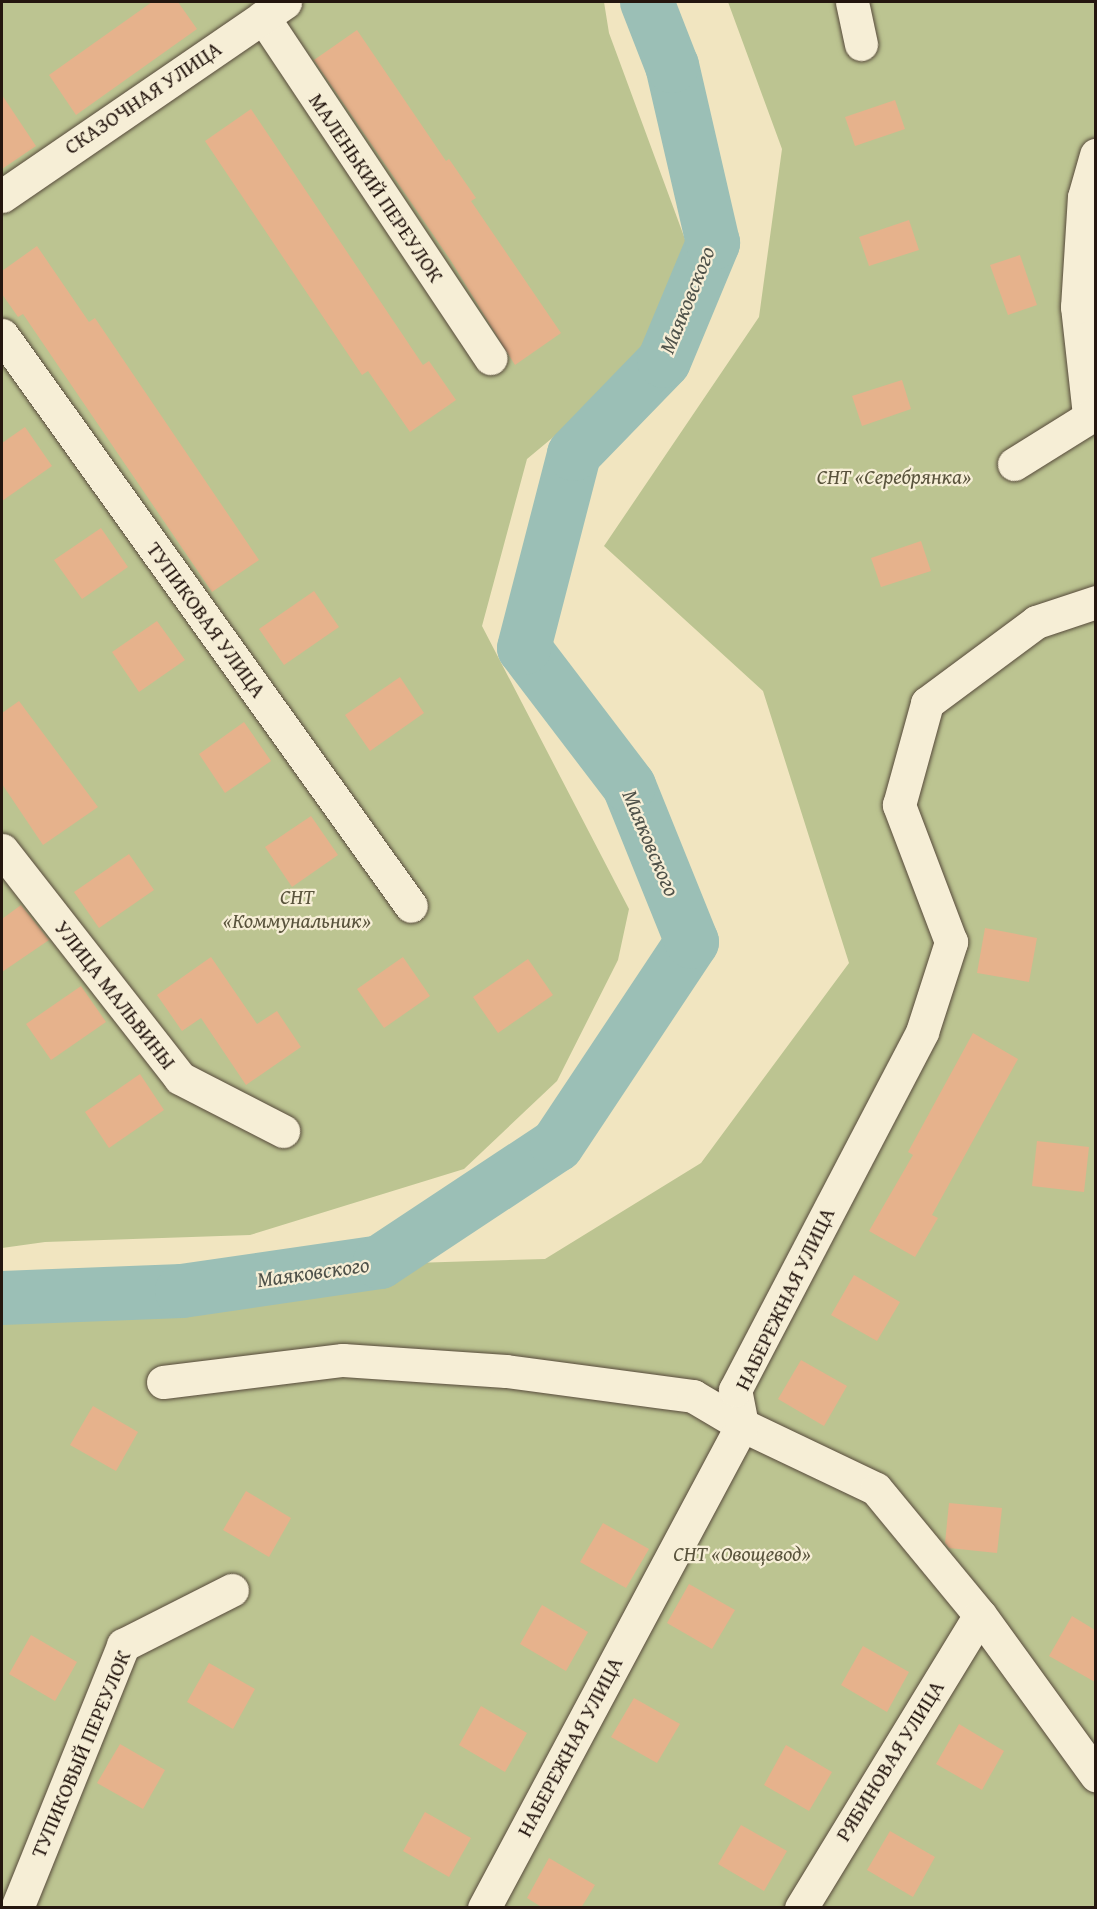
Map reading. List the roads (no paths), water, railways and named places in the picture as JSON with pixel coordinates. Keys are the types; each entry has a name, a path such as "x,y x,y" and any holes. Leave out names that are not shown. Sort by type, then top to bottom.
{"street":[{"path":"852,2 861,44"},
{"name":"СКАЗОЧНАЯ УЛИЦА","path":"2,196 274,9"},
{"name":"МАЛЕНЬКИЙ ПЕРЕУЛОК","path":"274,9 490,358"},
{"path":"1014,464 1092,414 1077,307 1084,197 1095,155"},
{"name":"ТУПИКОВАЯ УЛИЦА","path":"2,335 411,906"},
{"name":"НАБЕРЕЖНАЯ УЛИЦА","path":"484,1908 742,1425 735,1390 922,1032 951,942 900,805 927,703 1036,622 1095,602"},
{"name":"УЛИЦА МАЛЬВИНЫ","path":"2,850 180,1078 283,1131"},
{"path":"163,1382 343,1360 506,1371 693,1396 742,1425 876,1489 980,1615 1095,1775"},
{"name":"ТУПИКОВЫЙ ПЕРЕУЛОК","path":"17,1908 123,1645 232,1590"},
{"name":"РЯБИНОВАЯ УЛИЦА","path":"801,1908 980,1615"}],"waterway":[{"name":"Маяковского","path":"2,1298 182,1291 380,1262 557,1145 692,942 629,786 524,648 574,454 664,361 713,243 672,66 647,2"}],"park label":[{"name":"СНТ «Серебрянка»","path":"894,477"},
{"name":"СНТ «Коммунальник»","path":"297,909"},
{"name":"СНТ «Овощевод»","path":"742,1554"}]}
